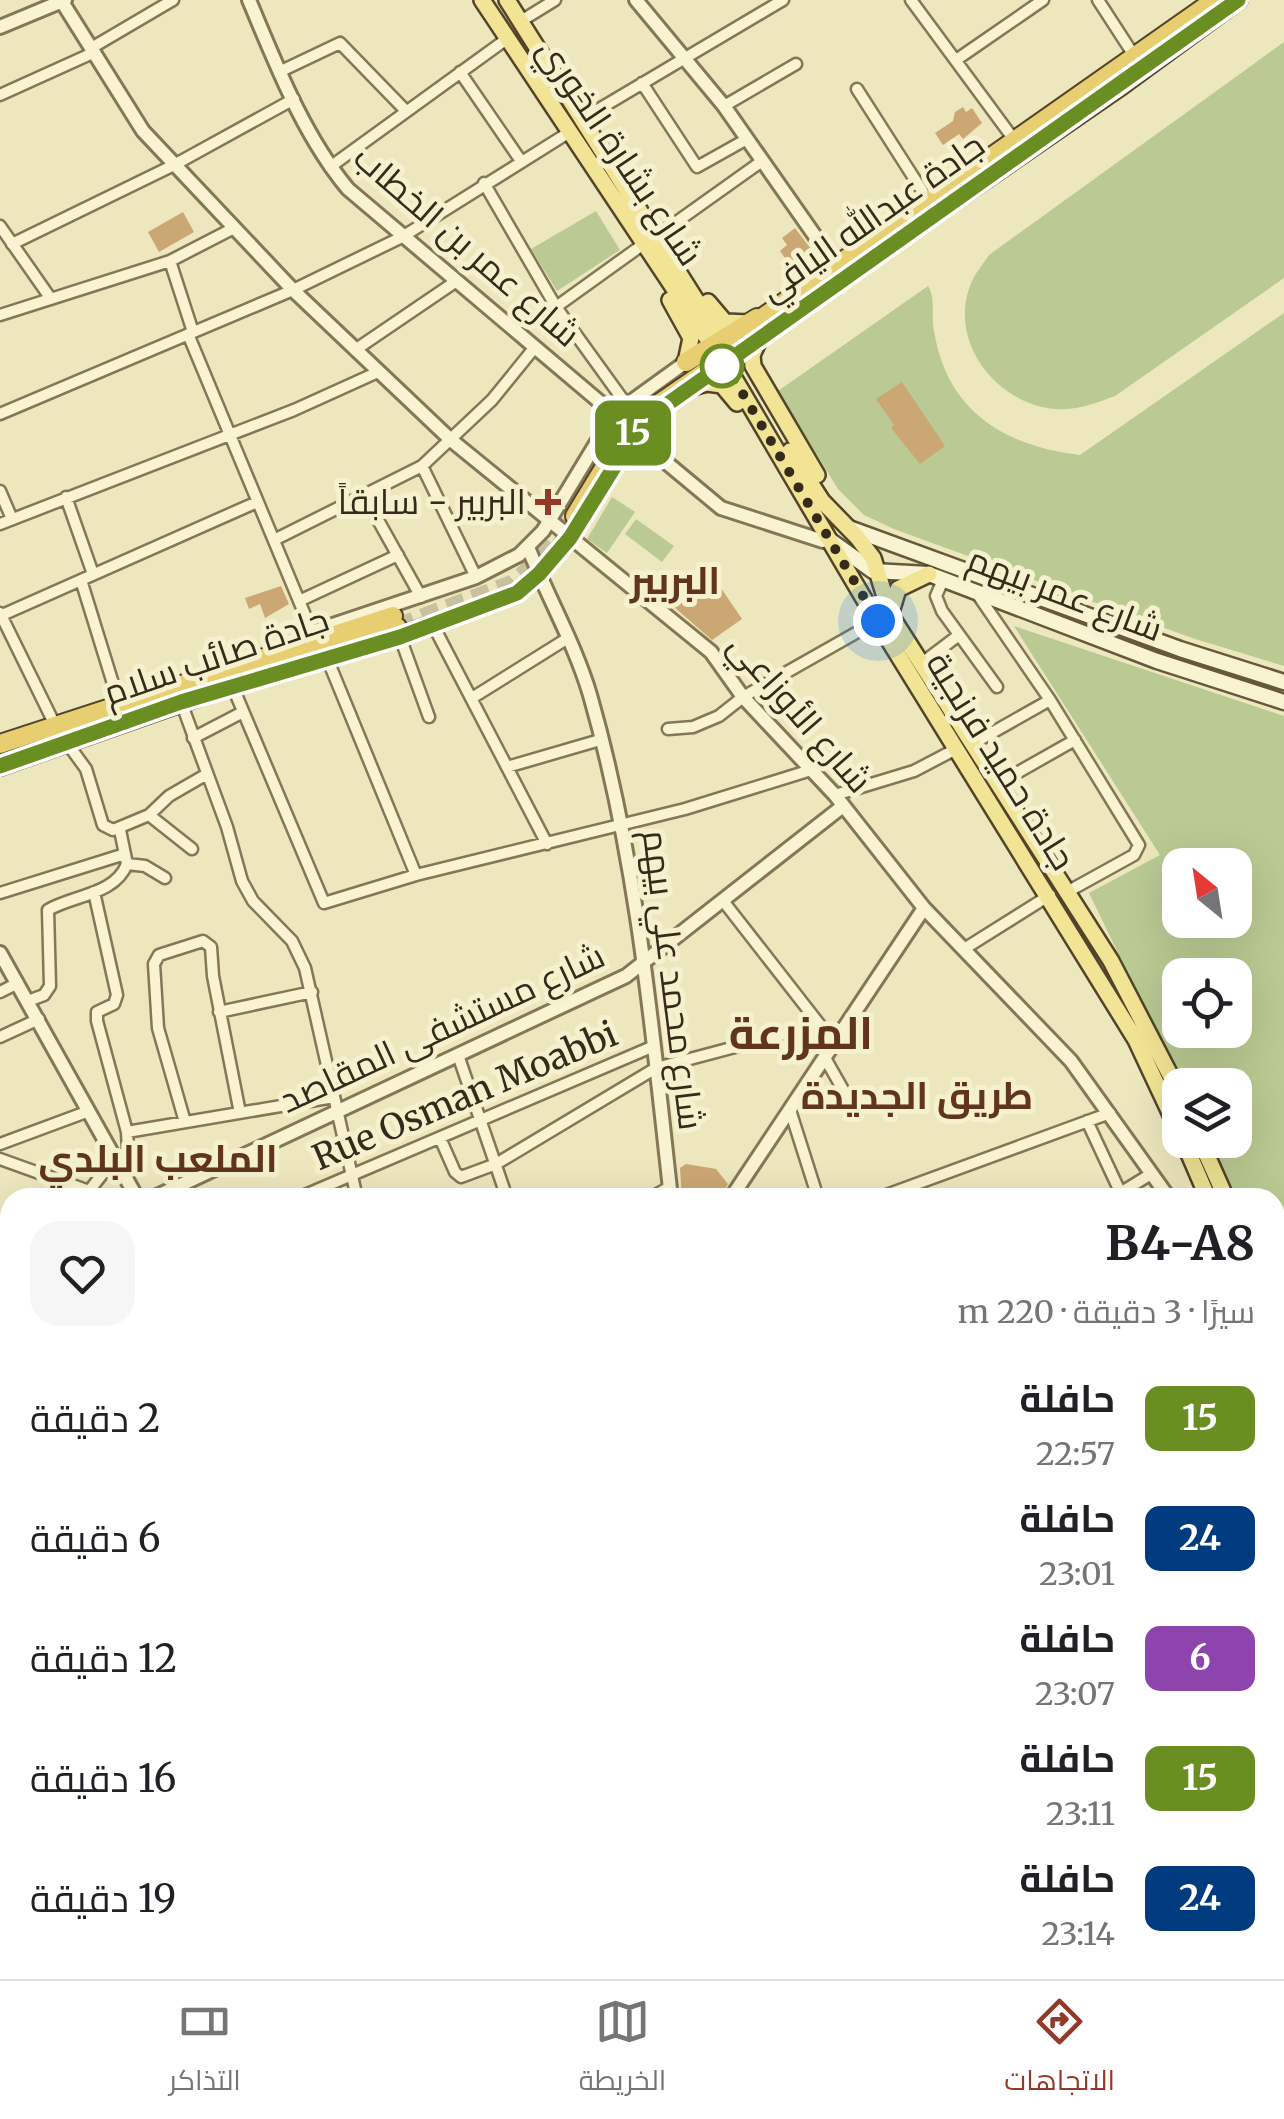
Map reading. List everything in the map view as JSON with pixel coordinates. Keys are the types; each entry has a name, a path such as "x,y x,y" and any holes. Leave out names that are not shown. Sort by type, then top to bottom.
{"highway":[{"name":"جادة عبدالله اليافي","path":"565,515 644,414 840,272 1238,0"},
{"name":"جادة عبدالله اليافي","path":"565,515 630,413 784,302 840,272 928,200 1209,2"},
{"path":"692,387 759,340 840,272"},
{"path":"686,362 784,302"},
{"name":"جادة صائب سلام","path":"0,744 232,666 397,627"},
{"name":"جادة صائب سلام","path":"0,766 397,627"},
{"path":"232,666 312,632"},
{"path":"232,686 327,658"}],"main road":[{"name":"شارع بشارة الخوري","path":"482,0 597,176 712,335 618,173 507,0"},
{"path":"618,173 720,317 732,324 750,323"},
{"path":"597,176 690,333 692,347 686,362"},
{"path":"759,340 752,355 753,366 846,526"},
{"name":"جادة حميد فرنجية","path":"1162,1095 1143,1053 1050,895 966,746 922,663 884,618 856,584 842,572 735,371 822,501 866,547 879,573 884,618 966,746 999,783 1112,961 1167,1068"},
{"path":"692,387 712,382 727,388 827,541 845,548 866,568 879,573"},
{"name":"شارع عمر بيهم","path":"846,526 1180,649 1284,682"},
{"name":"شارع عمر بيهم","path":"879,573 936,577 1284,702"},
{"path":"978,576 978,595"},
{"path":"884,618 898,589 936,577"},
{"name":"جادة حميد فرنجية","path":"1190,1158 1204,1188"},
{"path":"1208,1158 1222,1188"}],"street":[{"path":"0,94 94,50 173,0"},
{"name":"شارع عمر بن الخطاب","path":"249,0 279,72 330,167 402,237 614,414"},
{"path":"521,21 555,0"},
{"path":"584,118 783,0"},
{"path":"956,60 1043,0"},
{"path":"1098,0 1135,57"},
{"path":"0,27 63,1"},
{"name":"شارع الأوزاعي","path":"63,1 143,131 293,290 451,440 565,515 570,538 711,652 743,697 839,800 924,908 1070,1061 1162,1188"},
{"path":"638,1 724,106 840,272"},
{"path":"913,1 1015,140"},
{"path":"330,167 508,38"},
{"path":"279,72 340,43 406,111"},
{"path":"724,106 796,64"},
{"path":"460,72 521,161"},
{"path":"642,84 698,166 747,138"},
{"path":"857,89 928,200"},
{"path":"12,244 174,165 294,99"},
{"path":"0,414 293,290 402,237 568,133"},
{"path":"661,232 762,161"},
{"path":"484,183 556,308 626,404"},
{"path":"0,226 50,299"},
{"path":"0,315 170,261 234,228"},
{"path":"556,308 638,248"},
{"path":"170,261 228,435 312,632"},
{"path":"355,350 456,282"},
{"path":"274,540 422,466 492,400 535,347"},
{"name":"جادة عبدالله اليافي","path":"570,538 565,515 614,414 686,362"},
{"path":"0,524 378,372"},
{"name":"جادة عبدالله اليافي","path":"565,515 642,422 692,387"},
{"path":"632,434 721,508 827,541"},
{"path":"422,466 476,578"},
{"path":"0,492 12,519"},
{"path":"364,495 421,596"},
{"path":"66,497 93,574"},
{"path":"54,725 0,614 257,502"},
{"name":"جادة صائب سلام","path":"312,632 476,578 506,564 565,515"},
{"name":"جادة صائب سلام","path":"327,658 397,627 433,625 517,593 570,538"},
{"name":"شارع محمد علي بيهم","path":"528,547 534,579 568,638 589,693 623,823 645,962 671,1188"},
{"path":"300,601 398,555"},
{"path":"506,564 520,563 534,579"},
{"path":"936,577 938,602 997,687"},
{"path":"80,580 119,703"},
{"path":"978,595 1050,700 1139,845 1134,855 1068,892"},
{"path":"668,729 700,725 884,618"},
{"path":"433,625 547,844"},
{"path":"397,627 429,718"},
{"path":"922,663 959,635"},
{"path":"472,698 568,638"},
{"path":"327,658 416,875"},
{"path":"232,686 316,888 326,903 416,875 685,809 811,770"},
{"path":"839,800 914,771 1050,700"},
{"path":"181,702 242,881 261,909 292,941 312,992 356,1188"},
{"path":"194,738 243,712"},
{"path":"507,767 600,740"},
{"path":"999,783 1075,740"},
{"path":"66,743 86,769 103,824 120,830 206,774"},
{"name":"شارع مستشفى المقاصد","path":"173,1188 335,1104 458,1055 626,976 724,902 839,800"},
{"path":"149,814 192,849"},
{"path":"28,1000 44,994 50,986 48,910 114,882 126,859 120,830"},
{"path":"0,893 126,859 166,878"},
{"path":"94,892 117,995 114,1004 97,1012 97,1021 128,1150 95,1188"},
{"path":"964,949 1050,895"},
{"path":"724,902 834,1044"},
{"path":"738,1188 924,908"},
{"path":"185,1122 158,1028 154,964 159,955 203,941 209,943 240,1113"},
{"path":"0,953 131,1188"},
{"path":"0,992 18,984"},
{"path":"219,1012 312,992"},
{"path":"0,1036 39,1019"},
{"path":"440,1138 455,1172 462,1177 496,1164 656,1068 818,1025"},
{"name":"Rue Osman Moabbi","path":"320,1188 654,1046"},
{"path":"458,1055 504,1188"},
{"path":"824,1058 854,1109"},
{"path":"126,1132 240,1113 335,1104"},
{"path":"790,1110 815,1188"},
{"path":"0,1144 89,1111"},
{"path":"906,1188 1110,1113"},
{"path":"1087,1122 1115,1188"},
{"path":"0,1160 74,1188"},
{"path":"1130,1188 1152,1174"},
{"path":"185,1182 187,1188"}],"green space":[{"path":"1284,42 1284,278 1115,396 1078,408 1055,409 1013,395 996,382 971,346 966,325 972,281 989,255"},
{"path":"596,211 620,250 557,291 531,249"},
{"path":"928,286 941,359 966,403 1004,433 1027,443 1080,455 1284,313 1284,666 1192,638 894,529 864,515 838,489 778,391"},
{"path":"612,497 635,512 607,553 587,539"},
{"path":"636,519 674,546 662,562 625,534"},
{"path":"1014,626 1284,716 1284,1188 1233,1188 1218,1158 1252,1158 1252,1068 1174,1068 1164,1048 1252,1048 1252,958 1162,958 1162,1044 1089,893 1160,855"}],"building":[{"path":"963,107 966,112 972,108 982,123 963,139 959,134 943,145 935,133 953,121 955,112"},
{"path":"183,212 194,232 159,252 148,232"},
{"path":"795,228 814,253 793,269 780,251 787,245 782,238"},
{"path":"902,382 945,446 920,464 891,428 894,425 876,399"},
{"path":"710,572 742,619 712,640 667,601"},
{"path":"281,586 289,604 265,618 260,604 249,609 245,598"},
{"path":"686,1164 716,1169 728,1184 726,1188 681,1188 680,1168"}],"tunnel":[{"path":"397,627 512,584 538,562 574,517"}],"bus line":[{"name":"15","path":"0,766 181,702 400,637 517,593 570,538 642,422 1238,0"}],"place":[{"name":"البربير - سابقاً","path":"548,502"}],"district":[{"name":"البربير","path":"675,581"},
{"name":"المزرعة","path":"801,1033"},
{"name":"طريق الجديدة","path":"917,1096"},
{"name":"الملعب البلدي","path":"158,1159"}],"route":[{"path":"722,366 731,374 878,621"}]}
